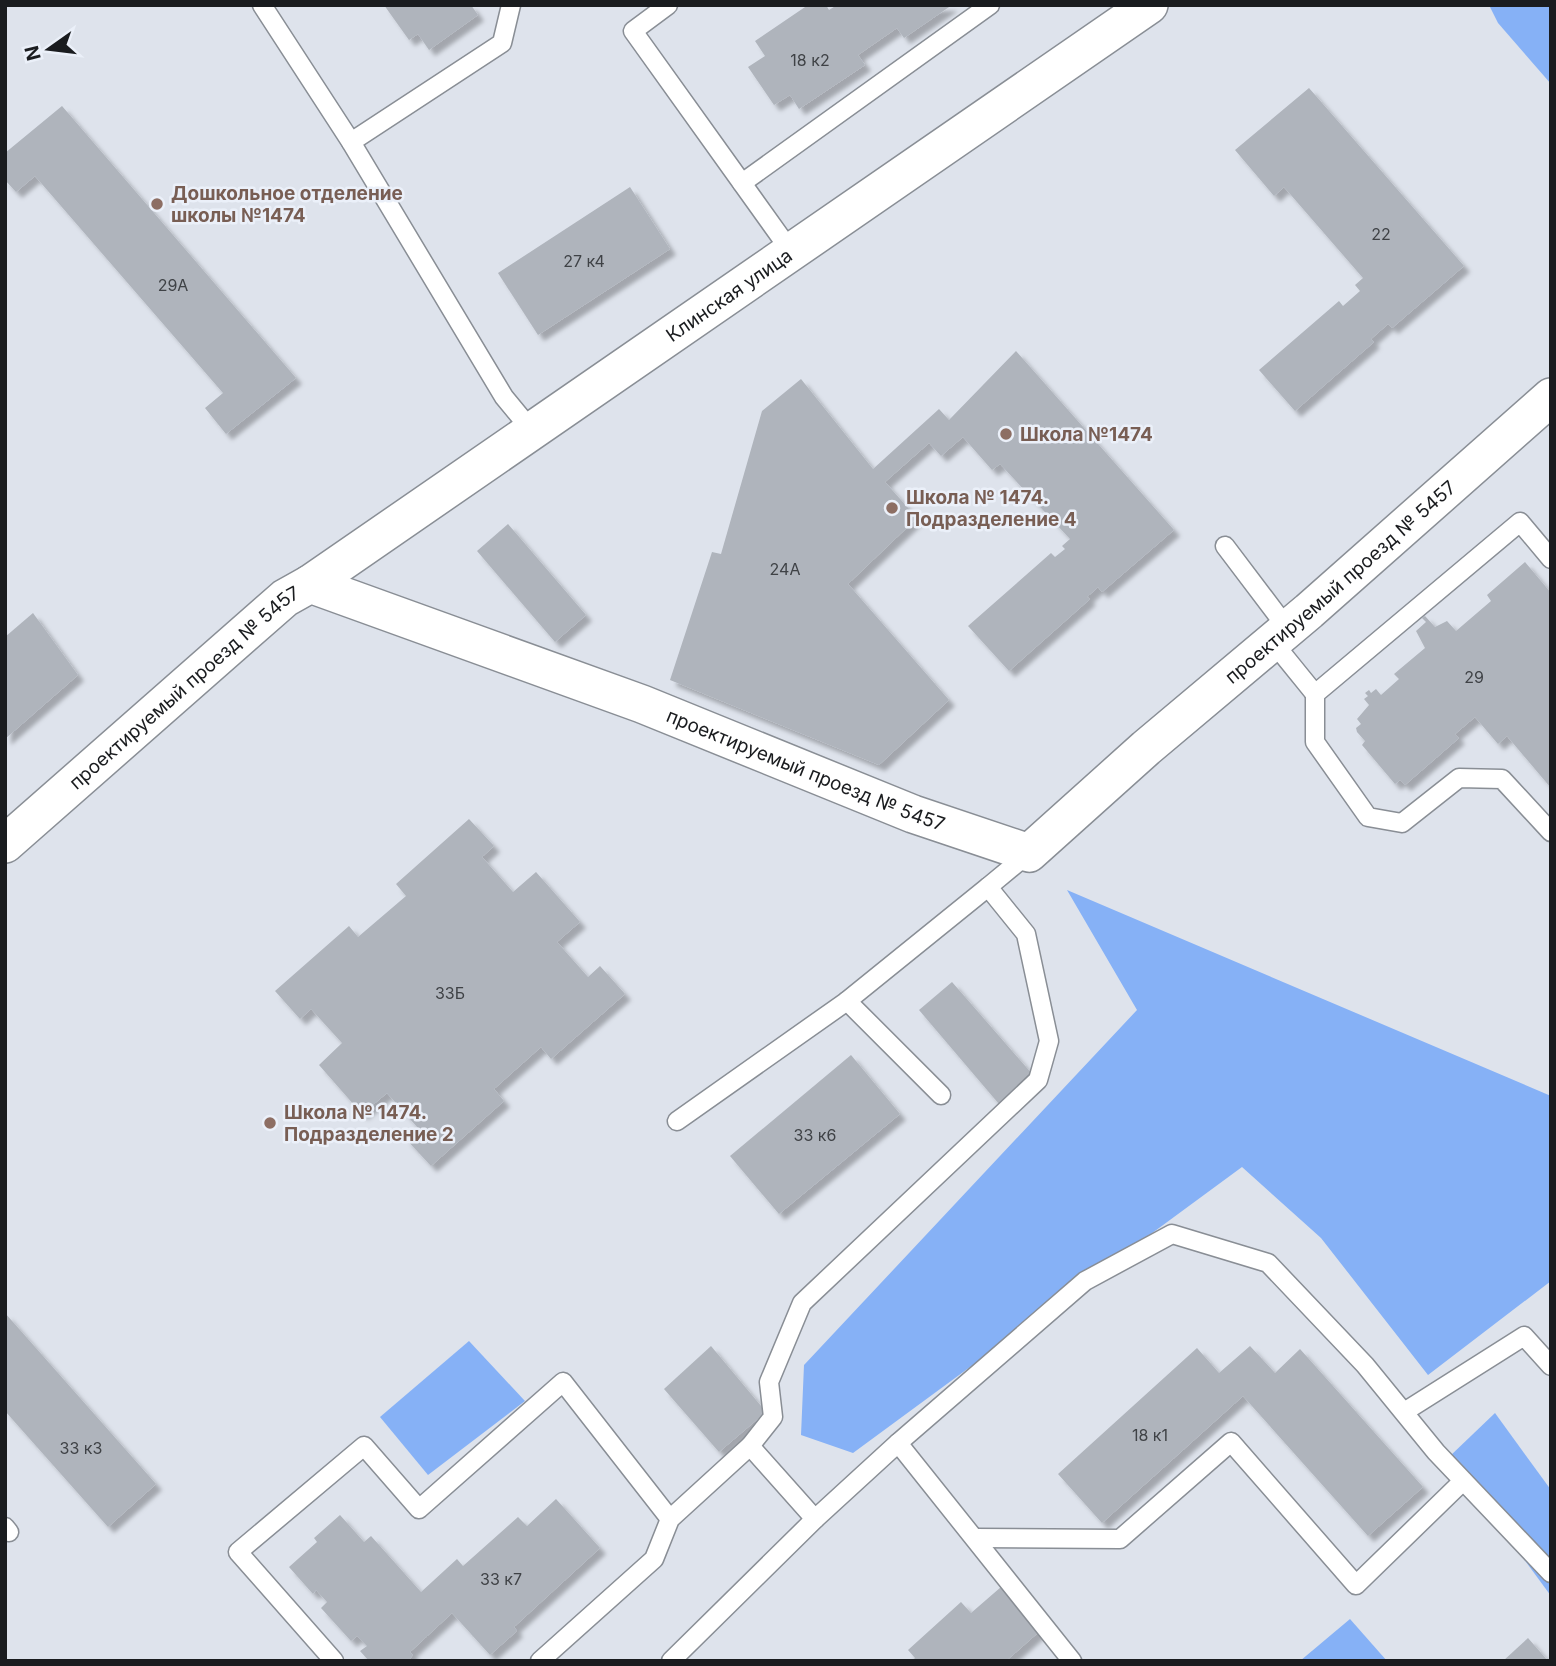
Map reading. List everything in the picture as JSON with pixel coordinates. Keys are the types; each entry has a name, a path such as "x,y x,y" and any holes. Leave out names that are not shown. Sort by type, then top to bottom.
{"street":[{"name":"Клинская улица","path":"310,584 1149,5"},
{"name":"проектируемый проезд № 5457","path":"5,844 285,598 310,584 642,704 913,814 1028,853 1551,397"}],"lane":[{"path":"262,5 351,142 504,397 533,431"},
{"path":"351,142 502,43 511,5"},
{"path":"668,5 633,31 792,253"},
{"path":"742,183 990,5"},
{"path":"1315,694 1520,522 1551,559"},
{"path":"1225,546 1315,694 1315,742 1368,817 1402,823 1459,778 1502,779 1551,832"},
{"path":"677,1121 847,1001 1028,853"},
{"path":"540,1661 654,1559 670,1518 750,1446 773,1417 769,1382 802,1303 1038,1080 1049,1041 1026,934 988,887"},
{"path":"847,1001 941,1095"},
{"path":"671,1661 815,1519 1085,1280 1172,1234 1269,1263 1365,1365 1463,1481 1551,1573"},
{"path":"1404,1412 1524,1336 1551,1366"},
{"path":"334,1661 238,1552 364,1446 419,1509 563,1382 670,1518"},
{"path":"975,1538 1120,1539 1231,1442 1356,1585 1463,1481"},
{"path":"898,1443 1072,1661"},
{"path":"750,1446 815,1519"}],"shaded area":[{"path":"1489,5 1551,5 1551,84 1498,23"},
{"path":"1067,890 1551,1096 1551,1281 1428,1375 1321,1238 1242,1167 853,1453 801,1435 804,1365 1137,1010"},
{"path":"469,1341 525,1401 428,1475 380,1417"},
{"path":"1495,1413 1551,1490 1551,1596 1449,1457"},
{"path":"1350,1619 1387,1661 1300,1661"}],"building":[{"path":"384,5 471,5 478,15 429,50 418,34 409,40"},
{"path":"808,5 826,5 829,10 837,5 952,5 904,38 897,28 858,55 865,65 799,109 790,95 774,105 748,67 765,56 755,41"},
{"path":"1309,88 1464,266 1392,328 1388,324 1371,339 1374,342 1295,411 1259,370 1339,301 1343,306 1360,291 1355,285 1363,278 1284,187 1274,196 1235,150"},
{"path":"62,106 296,378 226,434 205,408 223,393 35,176 16,192 5,180 5,153"},
{"path":"630,187 670,249 538,335 498,273"},
{"path":"1016,351 1174,530 1102,592 1098,587 1087,597 1090,599 1009,671 968,626 1051,553 1055,557 1065,549 1062,546 1070,539 1000,464 992,470 963,437 941,456 929,443 885,482 917,518 848,584 949,700 879,765 670,680 712,552 721,554 762,411 801,379 873,469 939,409 949,420"},
{"path":"508,524 586,615 555,642 477,551"},
{"path":"1525,562 1551,593 1551,788 1507,736 1498,744 1475,717 1455,734 1459,738 1405,785 1400,780 1395,784 1362,745 1365,741 1357,732 1356,728 1361,724 1357,719 1369,705 1364,699 1368,696 1365,693 1376,689 1381,695 1399,679 1394,674 1425,648 1416,631 1426,622 1422,618 1425,616 1435,627 1447,621 1456,631 1491,601 1487,595"},
{"path":"33,613 78,675 5,739 5,637"},
{"path":"469,819 494,846 482,857 513,892 536,872 580,922 557,942 588,977 600,966 625,994 551,1059 541,1047 494,1089 504,1101 431,1166 405,1138 418,1128 387,1093 362,1114 319,1065 342,1043 311,1009 300,1019 275,991 349,926 358,937 406,896 396,884"},
{"path":"952,982 1033,1075 999,1104 919,1010"},
{"path":"851,1055 900,1114 779,1214 730,1156"},
{"path":"5,1313 156,1484 108,1527 5,1411"},
{"path":"711,1346 766,1412 719,1452 664,1389"},
{"path":"1250,1346 1275,1373 1300,1349 1423,1487 1368,1536 1243,1396 1102,1523 1058,1474 1197,1348 1219,1373"},
{"path":"556,1499 600,1548 514,1627 517,1631 490,1655 452,1613 410,1652 413,1655 408,1661 369,1661 360,1651 367,1646 357,1636 351,1641 321,1608 327,1602 316,1590 313,1594 289,1567 317,1542 314,1538 340,1515 364,1542 371,1536 421,1592 457,1559 463,1566 518,1517 527,1526"},
{"path":"1001,1587 1040,1631 1006,1661 912,1661 915,1658 908,1650 961,1602 971,1613"},
{"path":"1528,1638 1548,1661 1503,1661"}],"place":[{"name":"Дошкольное отделение школы №1474","path":"157,204"},
{"name":"Школа №1474","path":"1006,434"},
{"name":"Школа № 1474. Подразделение 4","path":"892,508"},
{"name":"Школа № 1474. Подразделение 2","path":"270,1123"}]}
